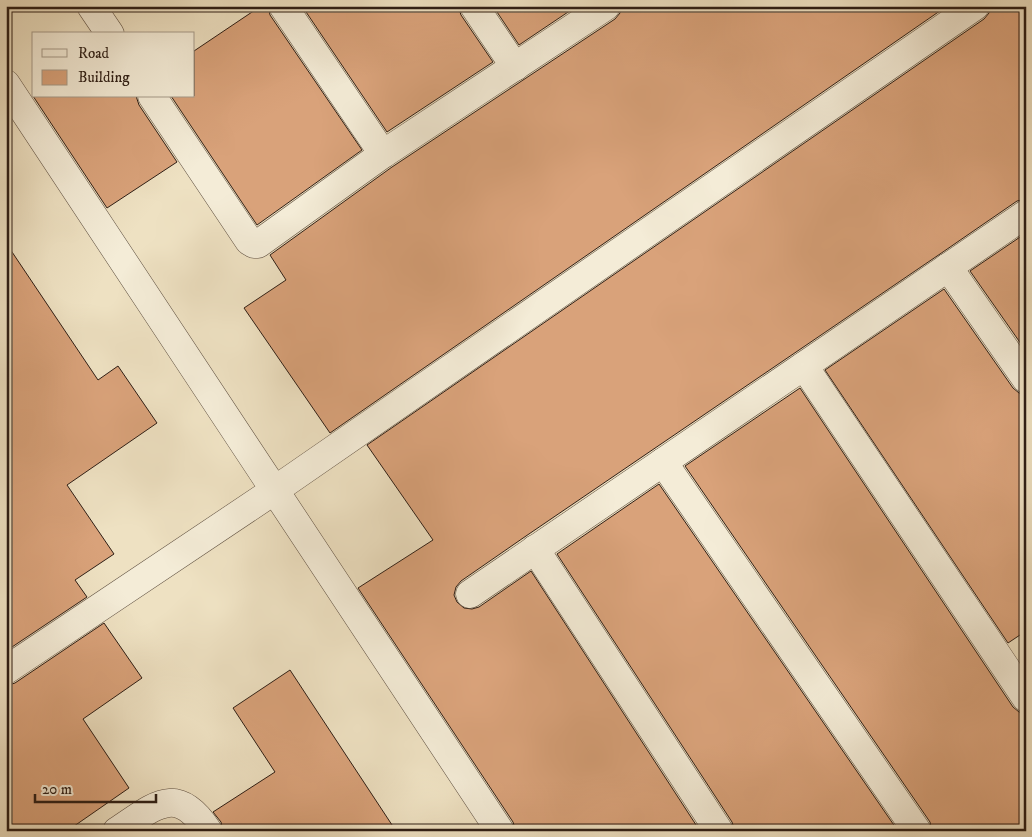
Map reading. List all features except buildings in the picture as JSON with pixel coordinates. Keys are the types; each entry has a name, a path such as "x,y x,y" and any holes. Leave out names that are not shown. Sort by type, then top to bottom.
{"street":[{"path":"91,6 109,32"},
{"path":"283,6 383,154"},
{"path":"474,6 516,67"},
{"path":"153,98 249,241 258,244 383,154 606,6"},
{"path":"6,670 275,490 974,6"},
{"path":"6,84 500,831"},
{"path":"470,594 1026,214"},
{"path":"948,267 1026,380"},
{"path":"804,366 1026,698"},
{"path":"663,462 917,831"},
{"path":"535,550 719,831"},
{"path":"117,831 157,805 174,802 188,808 202,821 208,831"}]}
